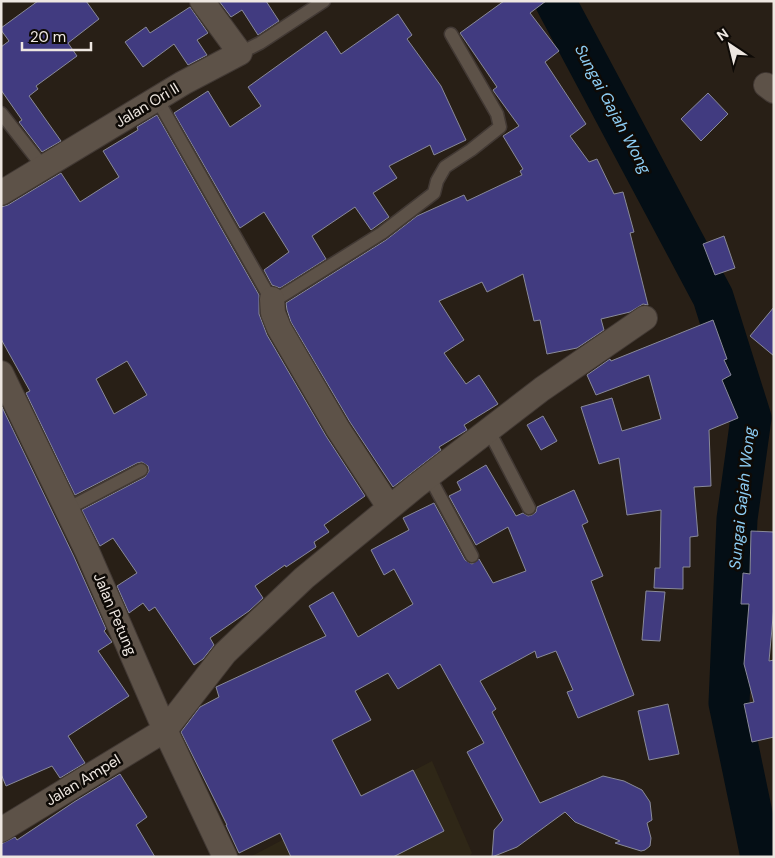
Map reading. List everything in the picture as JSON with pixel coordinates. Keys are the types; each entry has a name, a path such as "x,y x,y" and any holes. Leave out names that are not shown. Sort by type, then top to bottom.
{"street":[{"path":"202,1 240,54"},
{"name":"Jalan Ori II","path":"1,193 184,83 240,54"},
{"path":"272,299 272,313 279,328 338,430 390,507"},
{"path":"165,730 225,653 304,578 429,476 542,389 645,318"},
{"name":"Jalan Petung","path":"1,374 88,552 165,730 225,857"},
{"name":"Jalan Ampel","path":"1,830 165,730"}],"lane":[{"path":"240,54 324,1"},
{"path":"157,99 268,296 272,299 277,299 382,233 434,194 437,182 445,167 471,150 500,126 497,114 451,34"},
{"path":"1,112 44,168"},
{"path":"489,431 528,508"},
{"path":"67,509 141,470"},
{"path":"429,476 472,556"}],"shaded area":[{"path":"432,761 472,853 469,857 250,857"}],"building":[{"path":"38,1 86,1 99,19 68,43 77,56 36,86 38,89 29,96 61,141 42,152 19,122 22,120 1,90 1,47 9,41 1,28"},
{"path":"219,1 266,1 279,21 258,35 242,10 231,17"},
{"path":"504,1 546,1 530,13 559,51 545,62 586,124 570,136 589,162 597,159 614,194 623,192 634,232 630,233 648,305 643,304 630,312 601,319 604,330 577,348 547,354 540,320 534,321 523,274 487,292 482,282 439,301 464,340 444,353 466,384 479,375 498,404 464,425 467,430 439,447 441,450 393,487 350,422 291,322 286,303 386,240 417,216 464,195 467,201 522,175 520,171 523,169 503,136 519,126 493,90 497,87 460,33"},
{"path":"190,7 208,33 197,40 207,55 188,65 174,44 143,67 125,42 146,27 150,33"},
{"path":"398,14 412,35 407,39 441,86 466,140 434,155 430,145 389,166 397,178 373,193 389,217 371,230 355,207 312,236 326,259 280,288 272,285 264,270 289,252 264,212 240,228 174,113 208,91 230,127 261,106 248,87 326,31 341,54"},
{"path":"708,93 728,114 701,141 681,119"},
{"path":"157,115 259,295 259,314 267,335 326,436 365,496 324,525 329,532 314,542 316,547 286,567 285,565 255,586 263,598 249,611 210,638 214,645 203,659 194,665 155,607 149,611 143,603 129,613 117,586 137,573 113,538 100,546 82,510 145,477 149,471 148,466 142,462 137,463 75,495 26,393 30,391 1,339 1,207 8,205 61,173 80,202 119,177 103,151 138,130 137,127","holes":["127,361 147,395 114,414 96,379"]},
{"path":"724,236 735,268 715,275 703,244"},
{"path":"774,307 774,356 750,336"},
{"path":"713,320 727,359 724,360 731,375 722,380 738,418 709,430 711,486 694,487 698,536 690,537 690,567 683,567 683,589 654,588 655,568 660,568 661,510 627,515 619,458 599,464 581,407 612,398 622,431 661,419 649,375 596,395 587,375 610,359 611,361"},
{"path":"2,407 74,557 106,629 104,631 112,642 98,651 129,696 68,736 85,763 60,778 52,766 6,786 1,774"},
{"path":"543,416 557,441 541,450 527,425"},
{"path":"486,465 516,516 523,513 528,516 532,515 536,512 537,507 574,490 588,522 582,525 603,576 591,581 634,695 578,718 567,692 573,690 556,651 537,658 535,651 480,681 496,709 492,712 540,803 603,776 624,781 642,790 650,802 652,820 647,823 651,838 650,846 641,851 615,843 620,841 575,822 565,812 517,847 492,857 494,830 503,820 467,752 484,743 440,664 398,689 388,673 355,691 371,720 332,740 361,796 413,770 444,831 393,857 291,857 280,833 239,853 181,732 200,707 219,697 216,687 326,636 309,606 333,592 358,637 413,604 394,569 384,575 371,550 409,530 403,518 434,503 465,560 472,564 479,559 493,583 526,571 508,527 476,545 449,496 461,490 457,482"},
{"path":"751,531 774,532 774,606 769,661 774,660 774,737 752,742 744,704 754,702 744,664 749,604 741,604 743,573 750,574"},
{"path":"646,591 665,592 660,641 642,640"},
{"path":"668,704 679,754 649,760 638,711"},
{"path":"120,774 147,817 136,825 155,857 1,857 1,844 15,837 17,840"}],"waterway":[{"name":"Sungai Gajah Wong","path":"555,1 713,297 751,418 737,519 729,703 761,857"}]}
